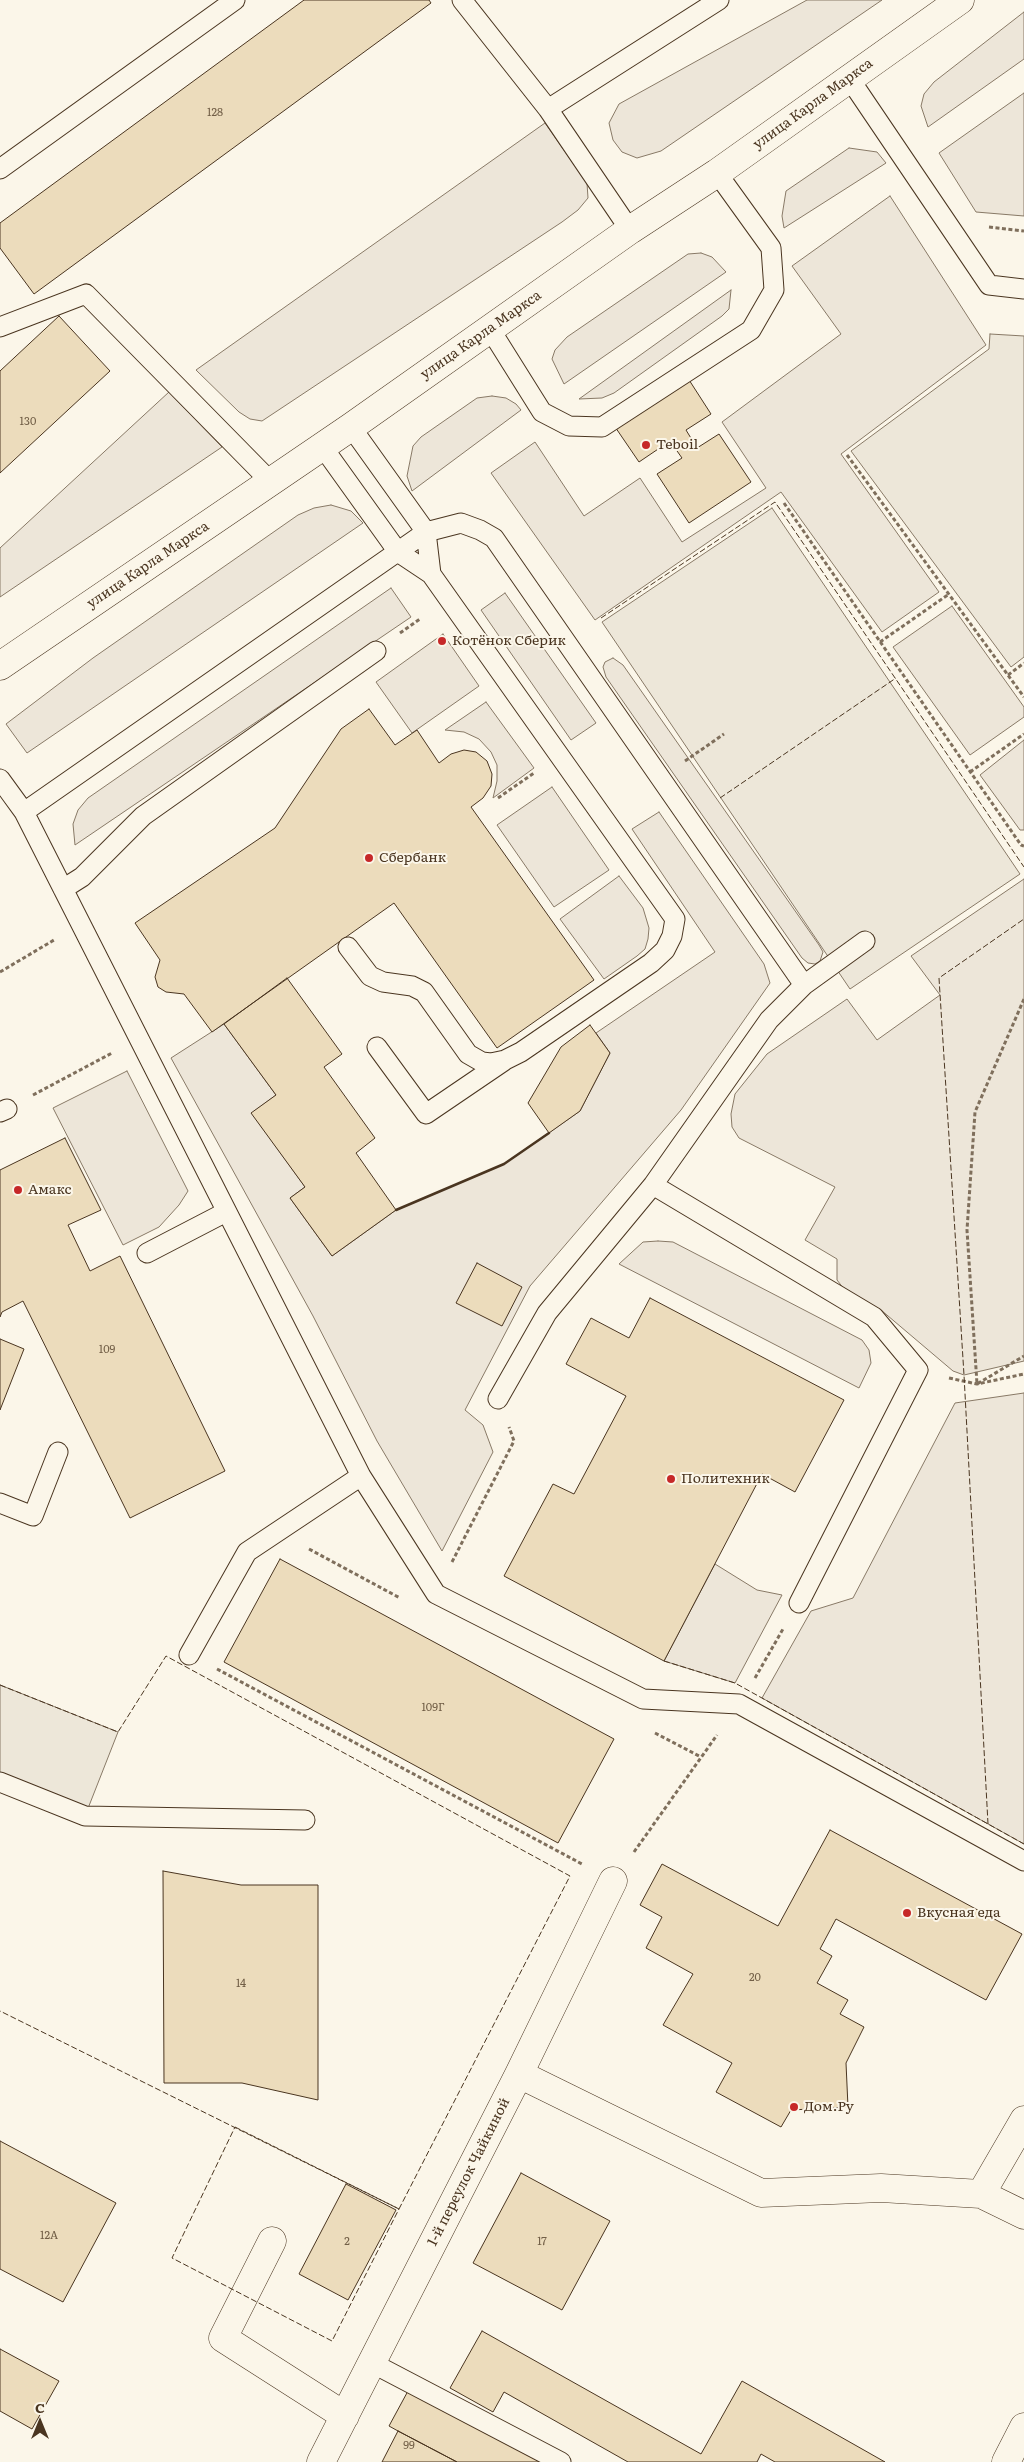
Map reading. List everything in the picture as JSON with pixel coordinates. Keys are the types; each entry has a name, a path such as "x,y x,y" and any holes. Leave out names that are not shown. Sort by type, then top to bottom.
{"street":[{"name":"улица Карла Маркса","path":"0,666 352,427 630,230 717,173 960,0"},
{"name":"1-й переулок Чайкиной","path":"321,2462 519,2074 613,1881"},
{"path":"519,2074 761,2193 881,2188 981,2194 1024,2215"},
{"path":"981,2194 1024,2120"},
{"path":"272,2241 223,2338 345,2416"},
{"path":"1006,2462 1024,2427"}],"lane":[{"path":"0,169 235,0"},
{"path":"462,0 548,110 630,230"},
{"path":"548,110 719,0"},
{"path":"849,78 989,285 1024,289"},
{"path":"490,330 542,412 569,426 602,427 751,330 774,290 771,248 717,173"},
{"path":"0,327 86,294 271,482"},
{"path":"352,427 426,532 431,574"},
{"path":"322,446 398,552 431,574 675,919 672,936 665,950 652,963 426,1114 377,1047"},
{"path":"24,812 426,532 461,523 494,538 804,985"},
{"path":"62,889 82,877 143,816 376,651"},
{"path":"0,779 24,812 361,1476 436,1594 644,1699 739,1704 1024,1861"},
{"path":"498,1398 546,1313 653,1185 769,1020 804,985 865,941"},
{"path":"348,948 370,976 383,982 412,986 424,992 468,1054 482,1062 505,1060"},
{"path":"653,1185 874,1317 918,1370 799,1603"},
{"path":"147,1253 226,1212"},
{"path":"0,1503 33,1516 58,1452"},
{"path":"189,1655 247,1552 361,1476"},
{"path":"0,1782 85,1816 305,1820"},
{"path":"372,2363 562,2462"}],"path":[{"path":"847,455 1024,696"},
{"path":"784,503 1021,845 1024,846"},
{"path":"880,642 949,594"},
{"path":"1008,675 1024,663"},
{"path":"970,772 1024,734"},
{"path":"0,972 81,925"},
{"path":"977,1384 967,1230 975,1112 1024,999"},
{"path":"61,1080 139,1039"},
{"path":"977,1384 1024,1356"},
{"path":"965,1382 977,1384 1024,1374"},
{"path":"436,1594 514,1441 498,1398"},
{"path":"189,1655 613,1881 739,1704 799,1603"}],"shaded area":[{"path":"807,0 882,0 661,151 637,158 622,152 613,140 609,123 619,104"},
{"path":"1024,12 1024,59 928,127 921,106 924,94 934,82"},
{"path":"1024,93 1024,216 976,212 939,153"},
{"path":"545,123 587,183 588,198 578,210 562,222 262,421 250,419 239,412 196,370"},
{"path":"849,148 877,152 886,163 784,228 782,216 786,191"},
{"path":"890,196 986,345 841,454 939,592 882,632 781,492 595,620 491,473 535,442 584,516 640,478 682,542 766,488 722,422 841,334 792,266"},
{"path":"701,253 712,257 726,272 564,384 552,359 555,350 567,337 688,254"},
{"path":"731,290 729,309 722,316 614,393 602,398 579,399"},
{"path":"990,334 1024,336 1024,657 1011,667 851,451 989,349"},
{"path":"169,392 222,447 0,597 0,548"},
{"path":"492,396 506,398 516,404 521,410 412,491 407,476 413,446 421,437 477,398"},
{"path":"331,505 351,511 363,523 27,753 6,724 93,658 298,515 314,508"},
{"path":"772,508 1020,874 850,989 602,622"},
{"path":"391,588 411,617 75,845 73,824 78,810 88,798"},
{"path":"505,593 596,723 571,740 481,610"},
{"path":"952,606 1024,707 1024,717 970,755 893,647"},
{"path":"443,634 479,686 412,733 376,682"},
{"path":"613,658 623,665 819,945 823,952 820,961 815,964 808,963 802,958 606,677 603,667 605,662"},
{"path":"486,702 534,768 493,798 497,781 497,765 491,752 479,739 464,732 445,730"},
{"path":"1024,740 1024,830 1020,830 980,775"},
{"path":"552,787 609,870 554,907 497,825"},
{"path":"659,812 764,964 770,983 681,1110 530,1286 465,1410 483,1425 493,1452 442,1551 377,1441 313,1316 171,1058 224,1024 276,1095 252,1113 305,1187 290,1198 332,1256 396,1210 504,1164 580,1111 610,1053 596,1033 715,952 632,829"},
{"path":"619,876 643,908 649,928 648,939 645,949 604,979 560,919"},
{"path":"1024,879 1024,1361 964,1375 953,1371 881,1310 844,1289 837,1280 837,1259 805,1240 835,1187 739,1138 732,1127 731,1114 735,1094 767,1054 847,999 877,1040 940,995 911,956"},
{"path":"127,1071 188,1191 179,1205 159,1227 123,1245 53,1108"},
{"path":"643,1242 673,1242 862,1340 869,1350 871,1363 859,1388 619,1264"},
{"path":"1024,1393 1024,1844 762,1698 811,1611 853,1598 955,1403"},
{"path":"715,1564 757,1590 782,1595 735,1683 664,1661"},
{"path":"0,1685 118,1732 85,1816 0,1782"}],"building":[{"path":"304,0 429,0 431,3 34,294 0,248 0,223"},
{"path":"59,316 110,371 0,473 0,371"},
{"name":"Teboil","path":"682,369 711,414 686,430 697,448 719,434 751,482 689,523 657,474 682,458 670,441 639,462 609,418"},
{"name":"Сбербанк","path":"369,709 395,745 417,730 439,763 451,754 464,750 476,752 487,761 492,774 491,786 483,798 471,807 594,980 497,1048 394,903 212,1032 184,994 166,992 158,987 155,977 160,960 135,923 275,828 341,729"},
{"path":"287,978 342,1054 324,1067 375,1138 356,1153 396,1210 332,1256 290,1198 305,1187 251,1113 276,1095 224,1024"},
{"path":"590,1025 610,1053 580,1111 549,1133 528,1103 561,1047"},
{"path":"65,1138 101,1210 68,1225 90,1271 120,1256 225,1471 130,1518 23,1301 2,1312 0,1317 0,1170"},
{"path":"477,1263 522,1287 502,1326 456,1303"},
{"name":"Политехник","path":"650,1298 844,1400 795,1492 762,1474 664,1661 504,1576 553,1484 574,1494 626,1396 566,1364 591,1318 629,1338"},
{"path":"0,1339 24,1349 0,1410"},
{"path":"280,1559 614,1739 558,1843 224,1662"},
{"path":"830,1830 1022,1934 986,2000 836,1919 820,1949 832,1956 817,1983 848,2000 840,2014 864,2027 846,2063 848,2107 791,2110 781,2127 716,2092 732,2063 663,2025 693,1974 646,1948 662,1917 640,1905 662,1864 778,1926"},
{"path":"163,1871 241,1885 318,1885 318,2100 242,2083 164,2083"},
{"path":"0,2141 116,2203 63,2302 0,2269"},
{"path":"521,2173 610,2221 562,2310 473,2263"},
{"path":"346,2184 396,2210 348,2300 299,2274"},
{"path":"482,2331 701,2454 742,2381 885,2462 775,2462 761,2454 757,2462 628,2462 504,2392 493,2412 450,2388"},
{"path":"0,2349 59,2381 32,2429 0,2411"},
{"path":"408,2391 542,2462 457,2462 398,2431 389,2426"},
{"path":"398,2431 457,2462 382,2462"}],"fence":[{"path":"601,618 775,502 1024,867"},
{"path":"720,798 896,678"},
{"path":"988,1824 964,1375 939,978 1024,919"},
{"path":"0,1685 118,1732 166,1656 570,1876 399,2209 0,2011"},
{"path":"664,1661 735,1683 1024,1844"},
{"path":"235,2127 399,2209 332,2341 172,2258 235,2127"}],"wall":[{"path":"396,1210 504,1164 549,1133"}],"place":[{"name":"Teboil","path":"646,445"},
{"name":"Котёнок Сберик","path":"442,641"},
{"name":"Сбербанк","path":"369,858"},
{"name":"Амакс","path":"18,1190"},
{"name":"Политехник","path":"671,1479"},
{"name":"Вкусная еда","path":"907,1913"},
{"name":"Дом.Ру","path":"794,2107"}]}
